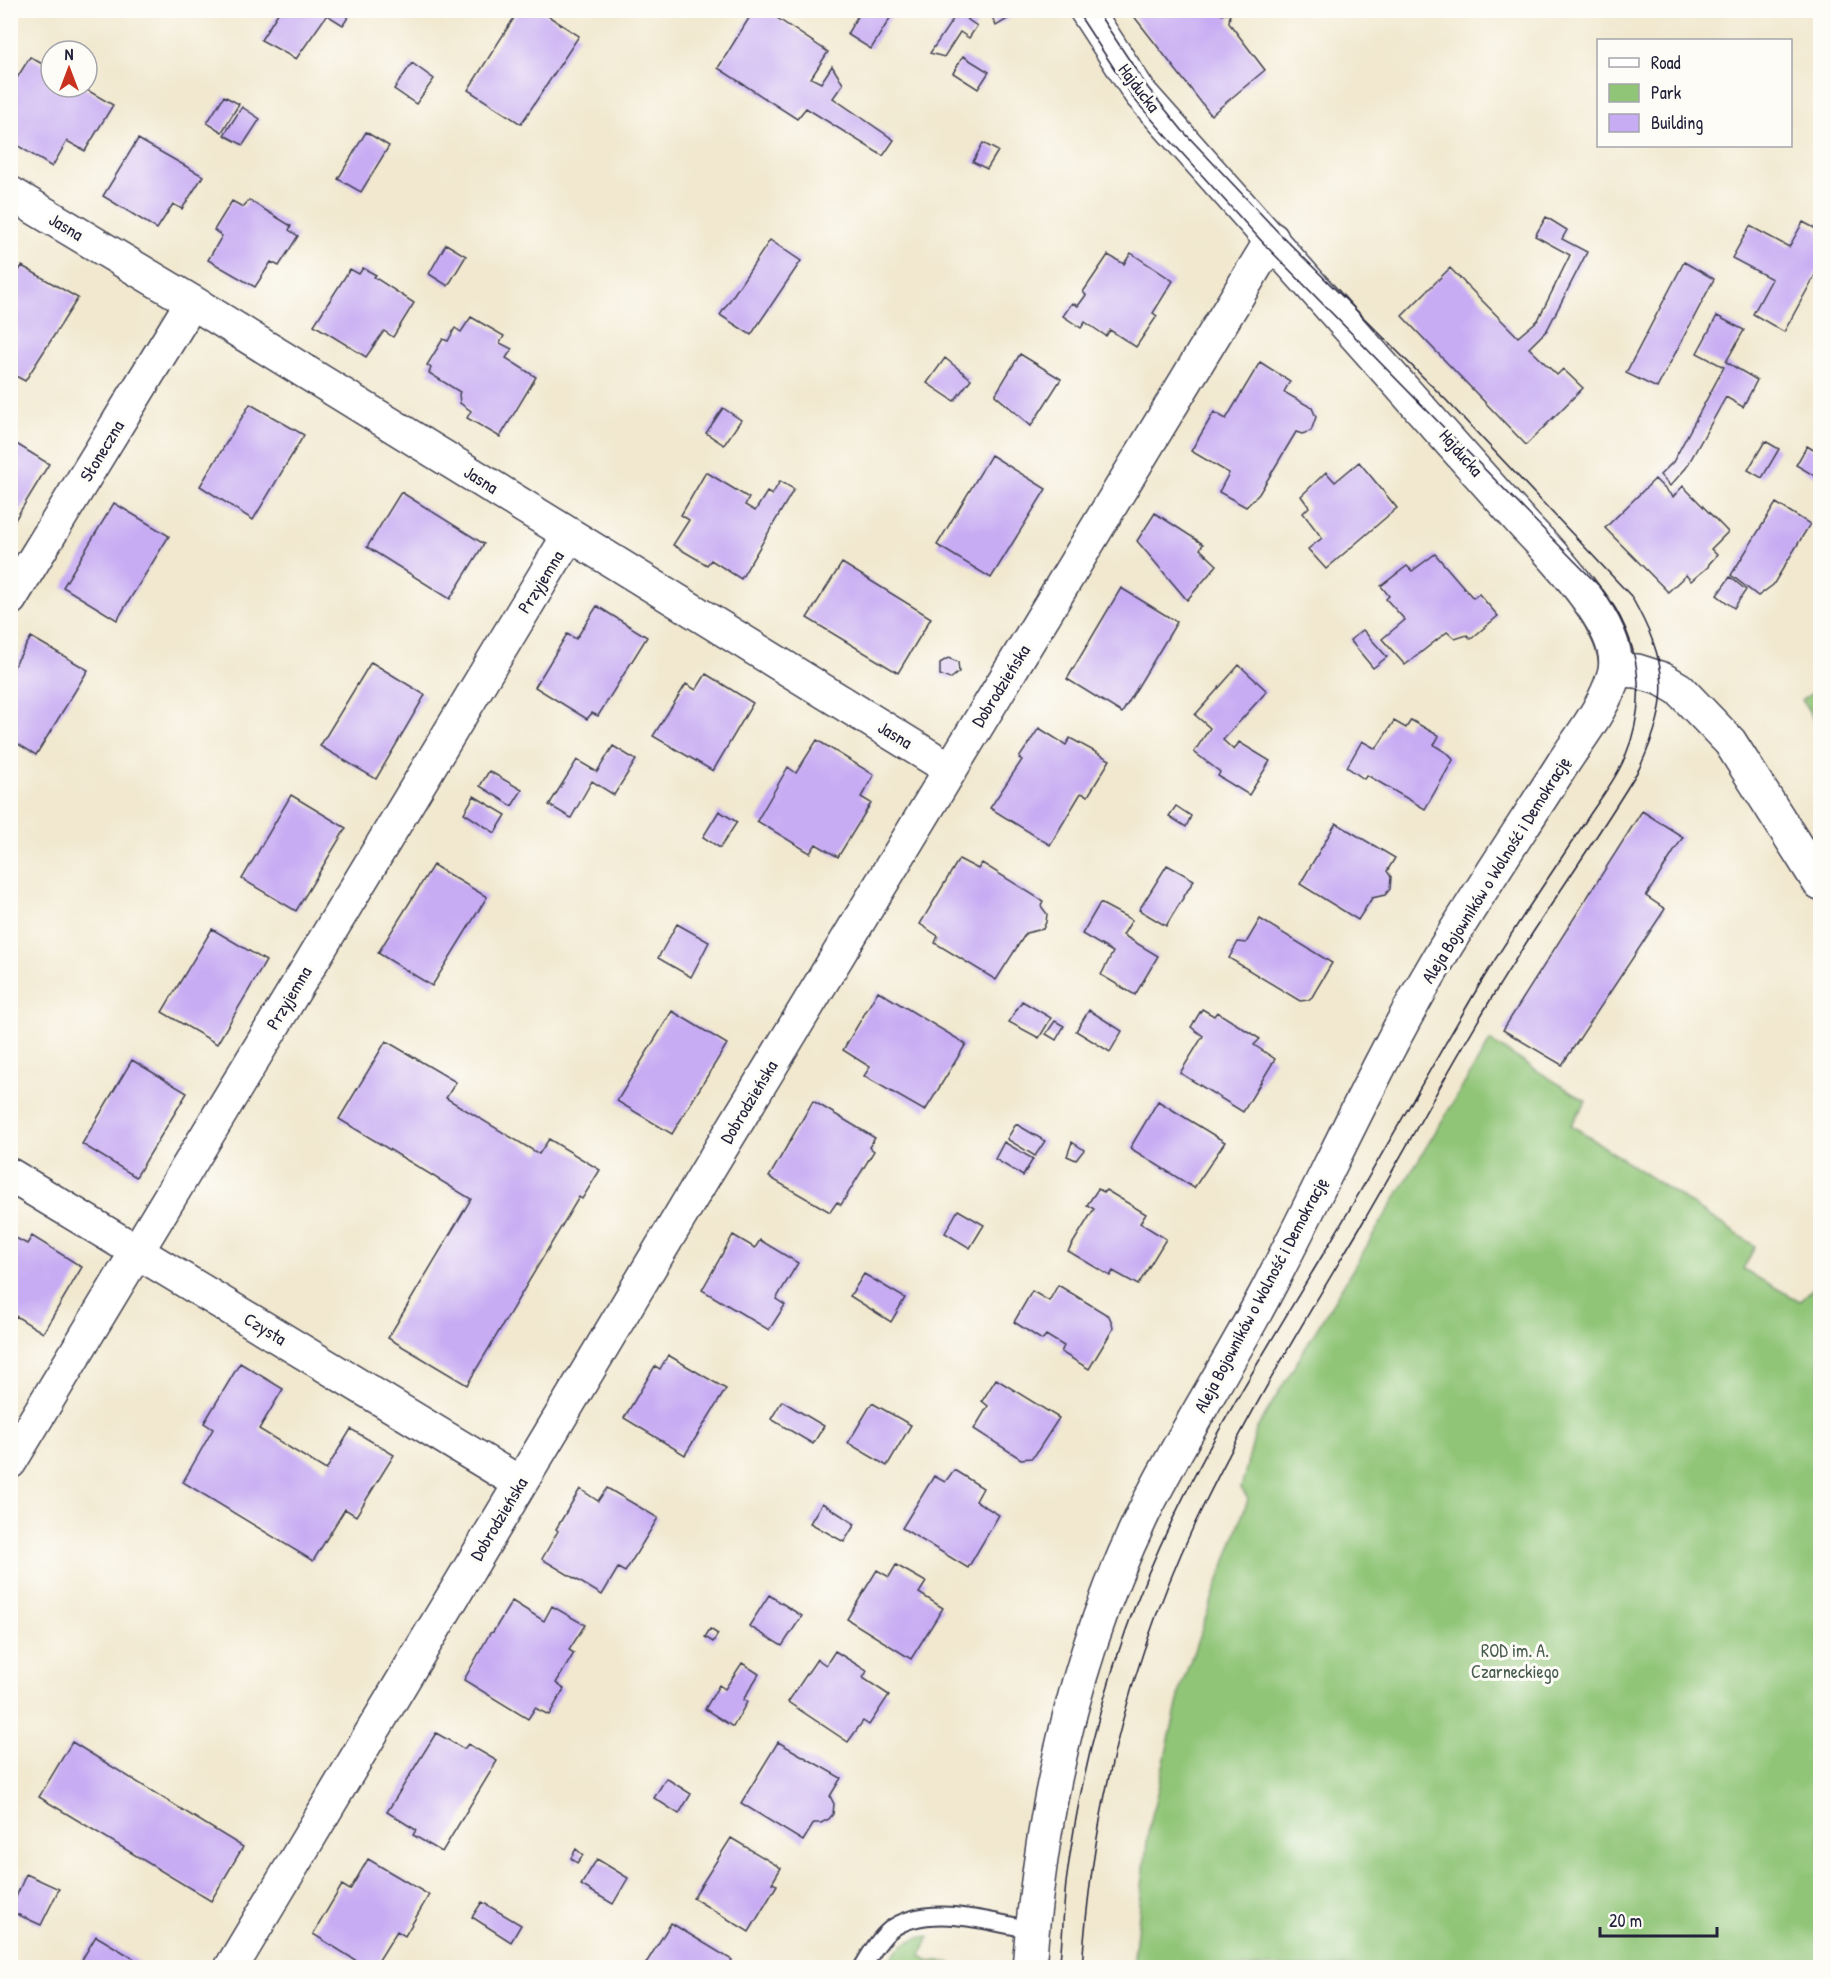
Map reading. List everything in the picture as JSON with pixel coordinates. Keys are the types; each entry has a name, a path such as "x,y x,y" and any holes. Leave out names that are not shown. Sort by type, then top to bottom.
{"street":[{"name":"Hajducka","path":"1086,10 1140,93 1563,566 1597,612 1607,632 1616,670"},
{"name":"Jasna","path":"10,193 192,302 950,769"},
{"name":"Dobrodzieńska","path":"231,1968 950,769 1272,240"},
{"name":"Słoneczna","path":"10,599 192,302"},
{"name":"Przyjemna","path":"10,1462 569,536"},
{"path":"1616,670 1637,671 1662,679 1679,689 1730,742 1821,884"},
{"name":"Aleja Bojowników o Wolność i Demokrację","path":"1029,1968 1042,1843 1062,1746 1092,1640 1126,1550 1172,1459 1268,1288 1420,989 1597,711 1616,670"},
{"name":"Czysta","path":"10,1175 520,1483"}],"lane":[{"path":"862,1968 886,1934 895,1927 916,1919 933,1916 957,1917 1032,1930"}],"green space":[{"path":"1820,688 1820,729 1802,700"},
{"name":"ROD im. A. Czarneckiego","path":"1490,1041 1586,1101 1571,1125 1755,1246 1743,1270 1800,1301 1820,1281 1820,1967 1133,1967 1148,1833 1181,1687 1248,1499 1241,1488 1256,1430"},
{"path":"929,1936 921,1955 930,1962 950,1963 957,1967 893,1968 887,1964 904,1944"}],"building":[{"path":"280,10 321,10 327,15 296,59 261,40"},
{"path":"330,10 353,10 343,25 327,15"},
{"path":"437,10 456,10 450,19"},
{"path":"519,10 539,10 579,36 521,124 468,90"},
{"path":"754,10 765,10 828,52 811,78 821,83 832,66 843,84 833,98 894,140 883,156 806,108 797,119 718,68"},
{"path":"861,10 895,10 871,49 847,34"},
{"path":"963,10 984,10 967,19 977,26 969,38 960,32 944,57 930,53 953,19 965,14"},
{"path":"989,10 1008,10 1011,17 996,26"},
{"path":"1129,10 1219,10 1222,14 1230,14 1229,23 1265,70 1211,115"},
{"path":"963,56 989,72 978,89 953,73"},
{"path":"30,57 39,62 39,99 99,99 99,97 113,105 85,151 67,141 52,167 12,142 17,134 10,130 10,89"},
{"path":"412,63 434,79 416,104 394,89"},
{"path":"224,96 239,104 222,132 207,123"},
{"path":"242,107 260,119 243,145 224,135"},
{"path":"366,132 389,146 361,192 338,179"},
{"path":"138,139 203,176 182,209 173,204 157,229 103,196"},
{"path":"983,143 998,151 987,169 973,162"},
{"path":"249,200 291,226 289,230 298,236 279,266 271,262 255,287 208,260 222,236 214,230 232,201 243,207"},
{"path":"1546,217 1567,230 1562,239 1587,252 1547,330 1529,348 1557,375 1563,369 1583,388 1526,445 1402,316 1450,268 1518,337 1538,320 1570,255 1535,236"},
{"path":"1803,222 1820,231 1820,266 1784,332 1753,314 1772,279 1732,258 1750,226 1789,247"},
{"path":"770,240 801,261 751,335 720,315"},
{"path":"446,244 466,256 448,286 429,274"},
{"path":"1131,253 1173,281 1153,313 1157,316 1136,347 1110,330 1106,336 1085,322 1081,328 1063,316 1072,303 1078,306 1086,295 1083,292 1108,255 1124,264"},
{"path":"1684,262 1714,279 1657,388 1626,373"},
{"path":"22,266 78,298 25,381 10,373 10,284"},
{"path":"363,268 414,303 393,337 384,331 366,357 314,325 350,269 359,274"},
{"path":"1717,316 1744,330 1726,362 1757,380 1743,407 1726,397 1686,468 1670,486 1660,475 1673,462 1724,367 1697,353"},
{"path":"471,317 504,336 500,343 512,349 506,358 536,377 500,437 467,418 471,411 460,403 460,392 429,373 431,368 427,365 443,339 448,341 455,328 461,332"},
{"path":"1020,354 1061,379 1031,426 995,395"},
{"path":"945,358 971,379 954,401 927,383"},
{"path":"1260,362 1290,381 1284,392 1312,408 1316,417 1311,431 1302,434 1296,432 1259,494 1246,507 1219,492 1229,473 1191,451 1214,412 1226,419"},
{"path":"250,404 304,435 253,520 200,486"},
{"path":"723,408 741,420 724,445 706,433"},
{"path":"10,440 49,464 10,528"},
{"path":"1765,441 1779,449 1762,478 1748,470"},
{"path":"1807,446 1820,454 1820,479 1796,465"},
{"path":"991,455 1046,489 991,578 937,545"},
{"path":"1359,462 1397,508 1326,569 1308,549 1322,538 1303,513 1309,507 1301,496 1326,472 1335,482"},
{"path":"706,472 749,498 745,505 755,511 767,492 772,495 780,481 794,489 741,579 711,560 707,565 673,545 689,520 681,515"},
{"path":"1655,479 1673,497 1683,486 1728,532 1711,549 1717,555 1708,567 1691,581 1686,575 1668,592 1605,528"},
{"path":"401,492 484,544 450,599 367,547"},
{"path":"114,503 169,536 117,620 63,587"},
{"path":"1776,503 1810,524 1773,585 1758,596 1731,575"},
{"path":"1155,513 1203,544 1200,549 1217,565 1187,600 1137,541"},
{"path":"1435,554 1473,598 1479,594 1498,616 1471,639 1467,635 1455,639 1447,632 1405,665 1382,639 1405,620 1386,599 1389,596 1381,586 1407,566 1412,571"},
{"path":"842,563 931,618 898,673 807,618"},
{"path":"1730,577 1746,590 1734,608 1717,595"},
{"path":"1121,588 1177,622 1122,713 1067,679"},
{"path":"597,606 647,637 598,716 592,713 587,719 535,687 567,634 576,639"},
{"path":"1363,630 1387,657 1373,668 1350,640"},
{"path":"31,637 88,670 36,755 10,739 10,673"},
{"path":"948,658 958,662 959,672 950,679 940,675 940,663"},
{"path":"371,662 425,695 376,779 320,746"},
{"path":"1239,665 1267,691 1223,740 1234,750 1239,742 1270,761 1249,795 1218,776 1220,772 1194,752 1210,728 1195,715"},
{"path":"706,674 753,703 713,771 653,736 686,684 696,690"},
{"path":"1411,720 1439,736 1434,745 1450,755 1453,760 1425,809 1367,775 1364,779 1347,767 1362,741 1376,749 1394,721 1406,728"},
{"path":"1039,728 1066,745 1070,738 1110,760 1088,796 1081,793 1050,845 990,808 1022,760 1019,758"},
{"path":"817,740 874,775 861,797 871,803 838,857 816,844 810,853 757,821 788,767 796,773"},
{"path":"613,746 636,760 614,795 592,781 571,818 549,805 577,760 597,772"},
{"path":"489,771 522,790 512,806 480,786"},
{"path":"291,795 346,828 296,911 242,879"},
{"path":"474,796 506,815 495,833 464,813"},
{"path":"1176,806 1191,816 1186,827 1169,816"},
{"path":"719,811 737,822 720,848 703,837"},
{"path":"1642,811 1683,837 1646,896 1665,909 1562,1065 1503,1030"},
{"path":"1336,823 1395,858 1387,871 1391,877 1390,889 1385,895 1372,898 1358,920 1300,884"},
{"path":"959,859 978,869 982,863 1043,901 1041,906 1047,914 1043,929 1026,933 996,980 935,943 938,936 920,924"},
{"path":"433,865 487,897 432,986 378,953"},
{"path":"1167,865 1194,880 1166,926 1139,910"},
{"path":"1100,903 1132,920 1123,935 1158,956 1135,995 1101,975 1113,952 1082,934"},
{"path":"1260,919 1332,963 1308,1000 1300,1001 1229,958 1238,942 1246,943"},
{"path":"677,924 709,942 691,977 658,958"},
{"path":"212,929 266,961 217,1044 162,1012"},
{"path":"878,991 966,1044 925,1111 864,1076 870,1067 843,1050"},
{"path":"1022,1001 1051,1018 1039,1038 1009,1022"},
{"path":"1202,1009 1214,1016 1217,1012 1260,1039 1254,1045 1275,1059 1243,1112 1180,1073 1203,1036 1191,1027"},
{"path":"1089,1010 1122,1031 1110,1052 1076,1031"},
{"path":"672,1011 727,1044 672,1134 617,1101"},
{"path":"1055,1021 1064,1026 1056,1040 1046,1034"},
{"path":"386,1041 456,1082 446,1098 539,1154 549,1139 600,1170 582,1199 579,1197 467,1385 388,1338 471,1199 339,1119"},
{"path":"132,1060 187,1093 136,1177 82,1144"},
{"path":"813,1101 875,1138 869,1147 874,1151 841,1205 837,1202 830,1212 769,1177"},
{"path":"1158,1101 1225,1142 1194,1188 1130,1148"},
{"path":"1016,1124 1045,1141 1035,1156 1007,1139"},
{"path":"1004,1142 1033,1159 1023,1176 995,1159"},
{"path":"1072,1142 1084,1150 1076,1160 1067,1156"},
{"path":"1098,1189 1104,1192 1106,1190 1146,1214 1140,1223 1166,1239 1138,1285 1113,1271 1110,1276 1068,1251 1094,1209 1087,1205"},
{"path":"958,1210 984,1225 970,1248 945,1233"},
{"path":"10,1235 27,1244 32,1236 82,1267 43,1333 16,1316 10,1325"},
{"path":"733,1235 755,1248 760,1240 798,1263 776,1299 785,1305 769,1330 702,1290"},
{"path":"864,1274 905,1298 891,1322 850,1296"},
{"path":"1058,1285 1109,1316 1112,1323 1113,1329 1089,1369 1061,1352 1064,1346 1046,1335 1042,1340 1014,1322 1032,1291 1049,1301"},
{"path":"668,1355 726,1389 685,1455 624,1418 655,1366 660,1369"},
{"path":"240,1363 283,1389 259,1429 326,1470 351,1429 394,1455 356,1516 345,1509 313,1561 183,1482 213,1429 204,1423"},
{"path":"996,1379 1059,1418 1031,1458 1021,1459 974,1429 988,1406 982,1401"},
{"path":"782,1401 824,1426 813,1444 771,1419"},
{"path":"872,1403 911,1425 887,1466 848,1443"},
{"path":"954,1470 983,1488 976,1501 999,1515 968,1568 902,1528 934,1476 945,1482"},
{"path":"607,1488 658,1518 625,1572 618,1568 602,1595 542,1559 558,1531 556,1529 580,1489 598,1501"},
{"path":"822,1503 855,1524 844,1542 810,1523"},
{"path":"896,1565 926,1582 919,1593 943,1608 911,1659 847,1619 877,1570 889,1577"},
{"path":"769,1595 802,1616 782,1646 749,1626"},
{"path":"512,1601 544,1621 552,1606 585,1625 569,1650 574,1653 556,1683 564,1689 549,1715 535,1708 528,1719 464,1680 490,1633 493,1632"},
{"path":"710,1629 718,1634 713,1642 705,1637"},
{"path":"835,1651 867,1671 863,1678 889,1695 869,1725 863,1721 848,1742 788,1702 817,1659 826,1665"},
{"path":"742,1663 759,1674 743,1700 747,1702 733,1727 705,1709 719,1685 725,1689"},
{"path":"436,1733 464,1749 468,1744 497,1761 442,1852 413,1835 416,1830 387,1812"},
{"path":"72,1742 243,1847 211,1901 39,1797"},
{"path":"778,1742 841,1778 830,1796 834,1804 833,1814 821,1823 814,1823 803,1841 741,1803"},
{"path":"666,1778 691,1794 679,1814 654,1798"},
{"path":"731,1838 781,1868 772,1883 777,1885 749,1932 693,1898"},
{"path":"576,1849 583,1855 577,1863 571,1858"},
{"path":"368,1859 429,1895 405,1936 397,1931 374,1968 368,1968 313,1934 342,1885 350,1890"},
{"path":"597,1859 628,1878 613,1904 581,1885"},
{"path":"26,1874 59,1889 41,1925 10,1911"},
{"path":"482,1902 521,1925 511,1942 472,1917"},
{"path":"671,1923 732,1960 728,1968 643,1968"},
{"path":"96,1936 143,1964 141,1968 77,1968"}],"tram line":[{"path":"1059,1968 1066,1883 1089,1755 1126,1630 1166,1532 1241,1392 1480,984 1617,774 1632,735 1637,714 1638,692 1633,649 1616,609 1603,590 1267,247 1134,99 1076,10"},
{"path":"1082,1968 1095,1852 1118,1739 1152,1628 1196,1521 1276,1370 1480,1018 1514,961 1639,769 1657,722 1662,681 1653,642 1631,596 1447,401 1277,231 1182,130 1148,88 1096,10"}]}
